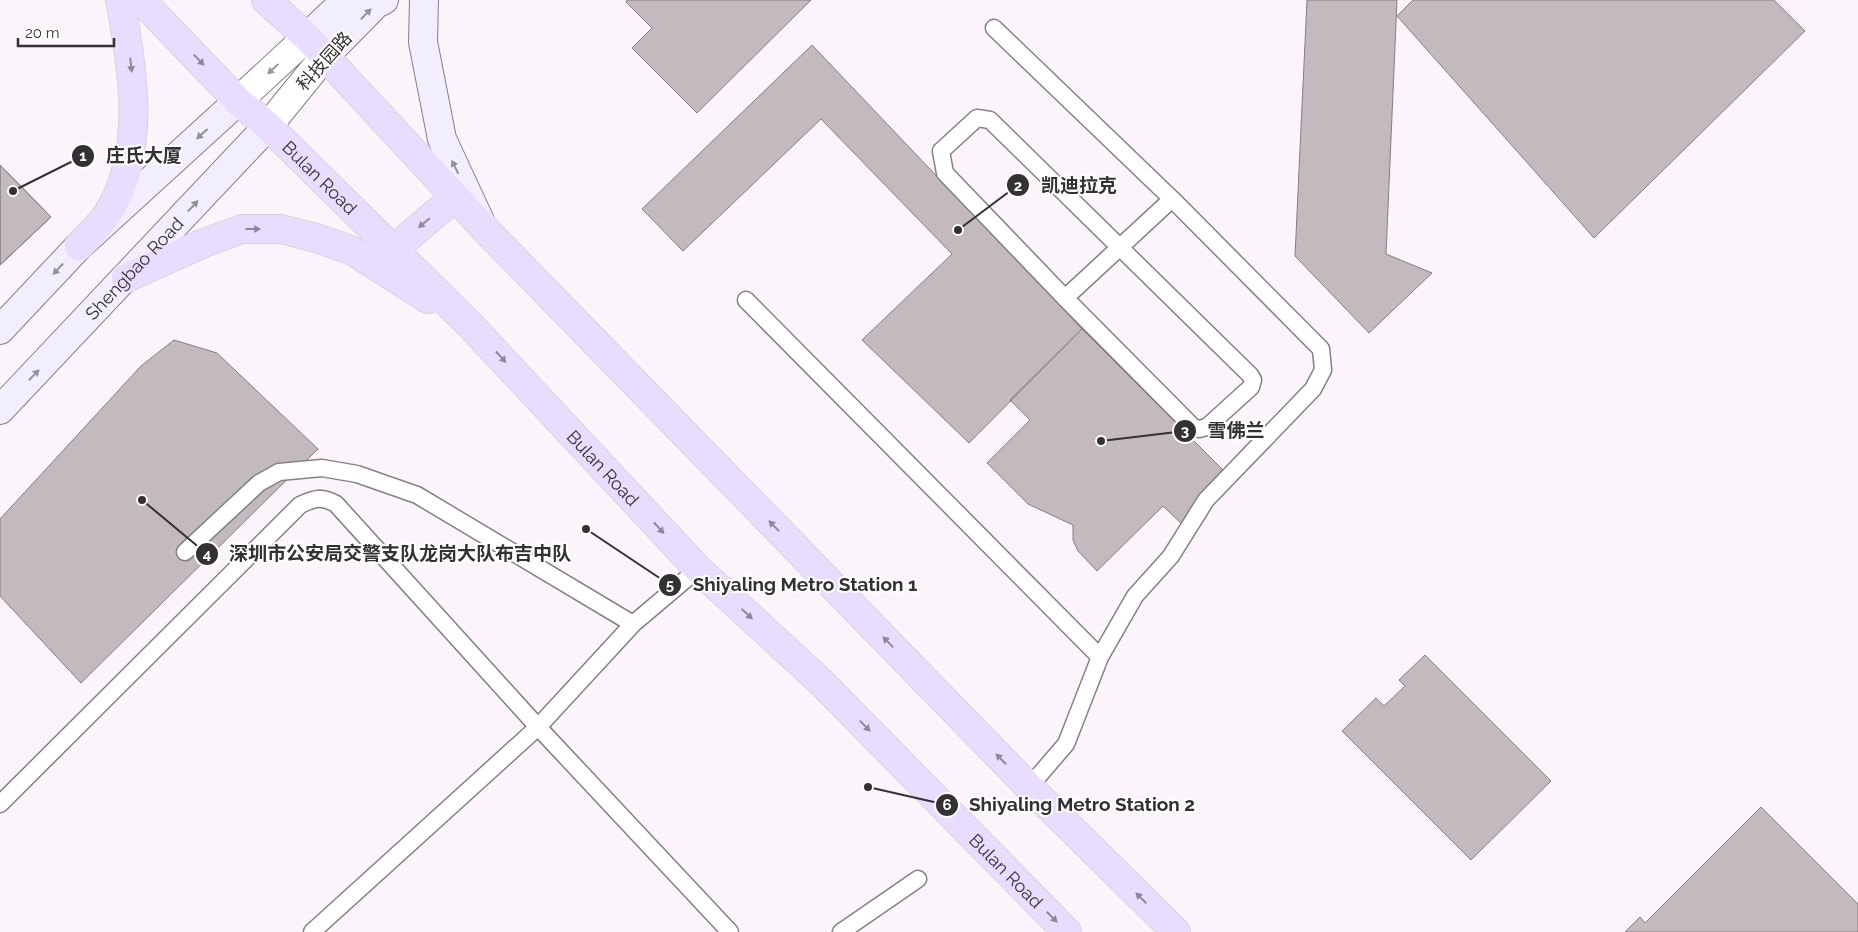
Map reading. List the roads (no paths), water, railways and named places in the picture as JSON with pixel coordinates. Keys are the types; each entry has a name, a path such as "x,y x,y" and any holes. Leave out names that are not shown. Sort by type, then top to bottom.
{"main road":[{"path":"0,330 107,215 123,179 133,134 134,101 120,0"},
{"name":"Bulan Road","path":"141,0 238,101 268,126 471,326 698,569 821,682 1067,932"},
{"path":"266,0 307,37 483,227 1029,788 1176,932"},
{"name":"科技园路","path":"307,37 346,0"},
{"name":"科技园路","path":"325,56 376,4 384,0"},
{"path":"424,0 423,42 442,139 483,227"},
{"path":"79,246 238,101"},
{"name":"Shengbao Road","path":"0,410 268,126"},
{"path":"394,249 455,197"},
{"path":"126,278 204,243 242,229 281,229 316,238 353,251 471,326"}],"street":[{"name":"科技园路","path":"238,101 307,37"},
{"name":"科技园路","path":"268,126 325,56"}],"lane":[{"path":"994,28 1172,199 1321,349 1323,370 1313,389 1206,500 1171,556 1135,596 1100,657 1066,744 1029,788"},
{"path":"977,118 990,120 1250,375 1253,380 1251,387 1207,428 1199,429 1193,427 1065,298 944,173 941,151 977,118"},
{"path":"1065,298 1172,199"},
{"path":"746,300 1100,657"},
{"path":"185,552 259,483 279,472 322,468 357,474 417,495 633,624"},
{"path":"0,804 300,505 316,498 324,497 336,504 538,727 730,932"},
{"path":"312,932 538,727 633,624 698,569"},
{"path":"841,932 918,879"}],"place":[{"name":"庄氏大厦","path":"13,191"},
{"name":"凯迪拉克","path":"958,230"},
{"name":"雪佛兰","path":"1101,441"},
{"name":"深圳市公安局交警支队龙岗大队布吉中队","path":"142,500"},
{"name":"Shiyaling Metro Station 1","path":"586,529"},
{"name":"Shiyaling Metro Station 2","path":"868,787"}]}
